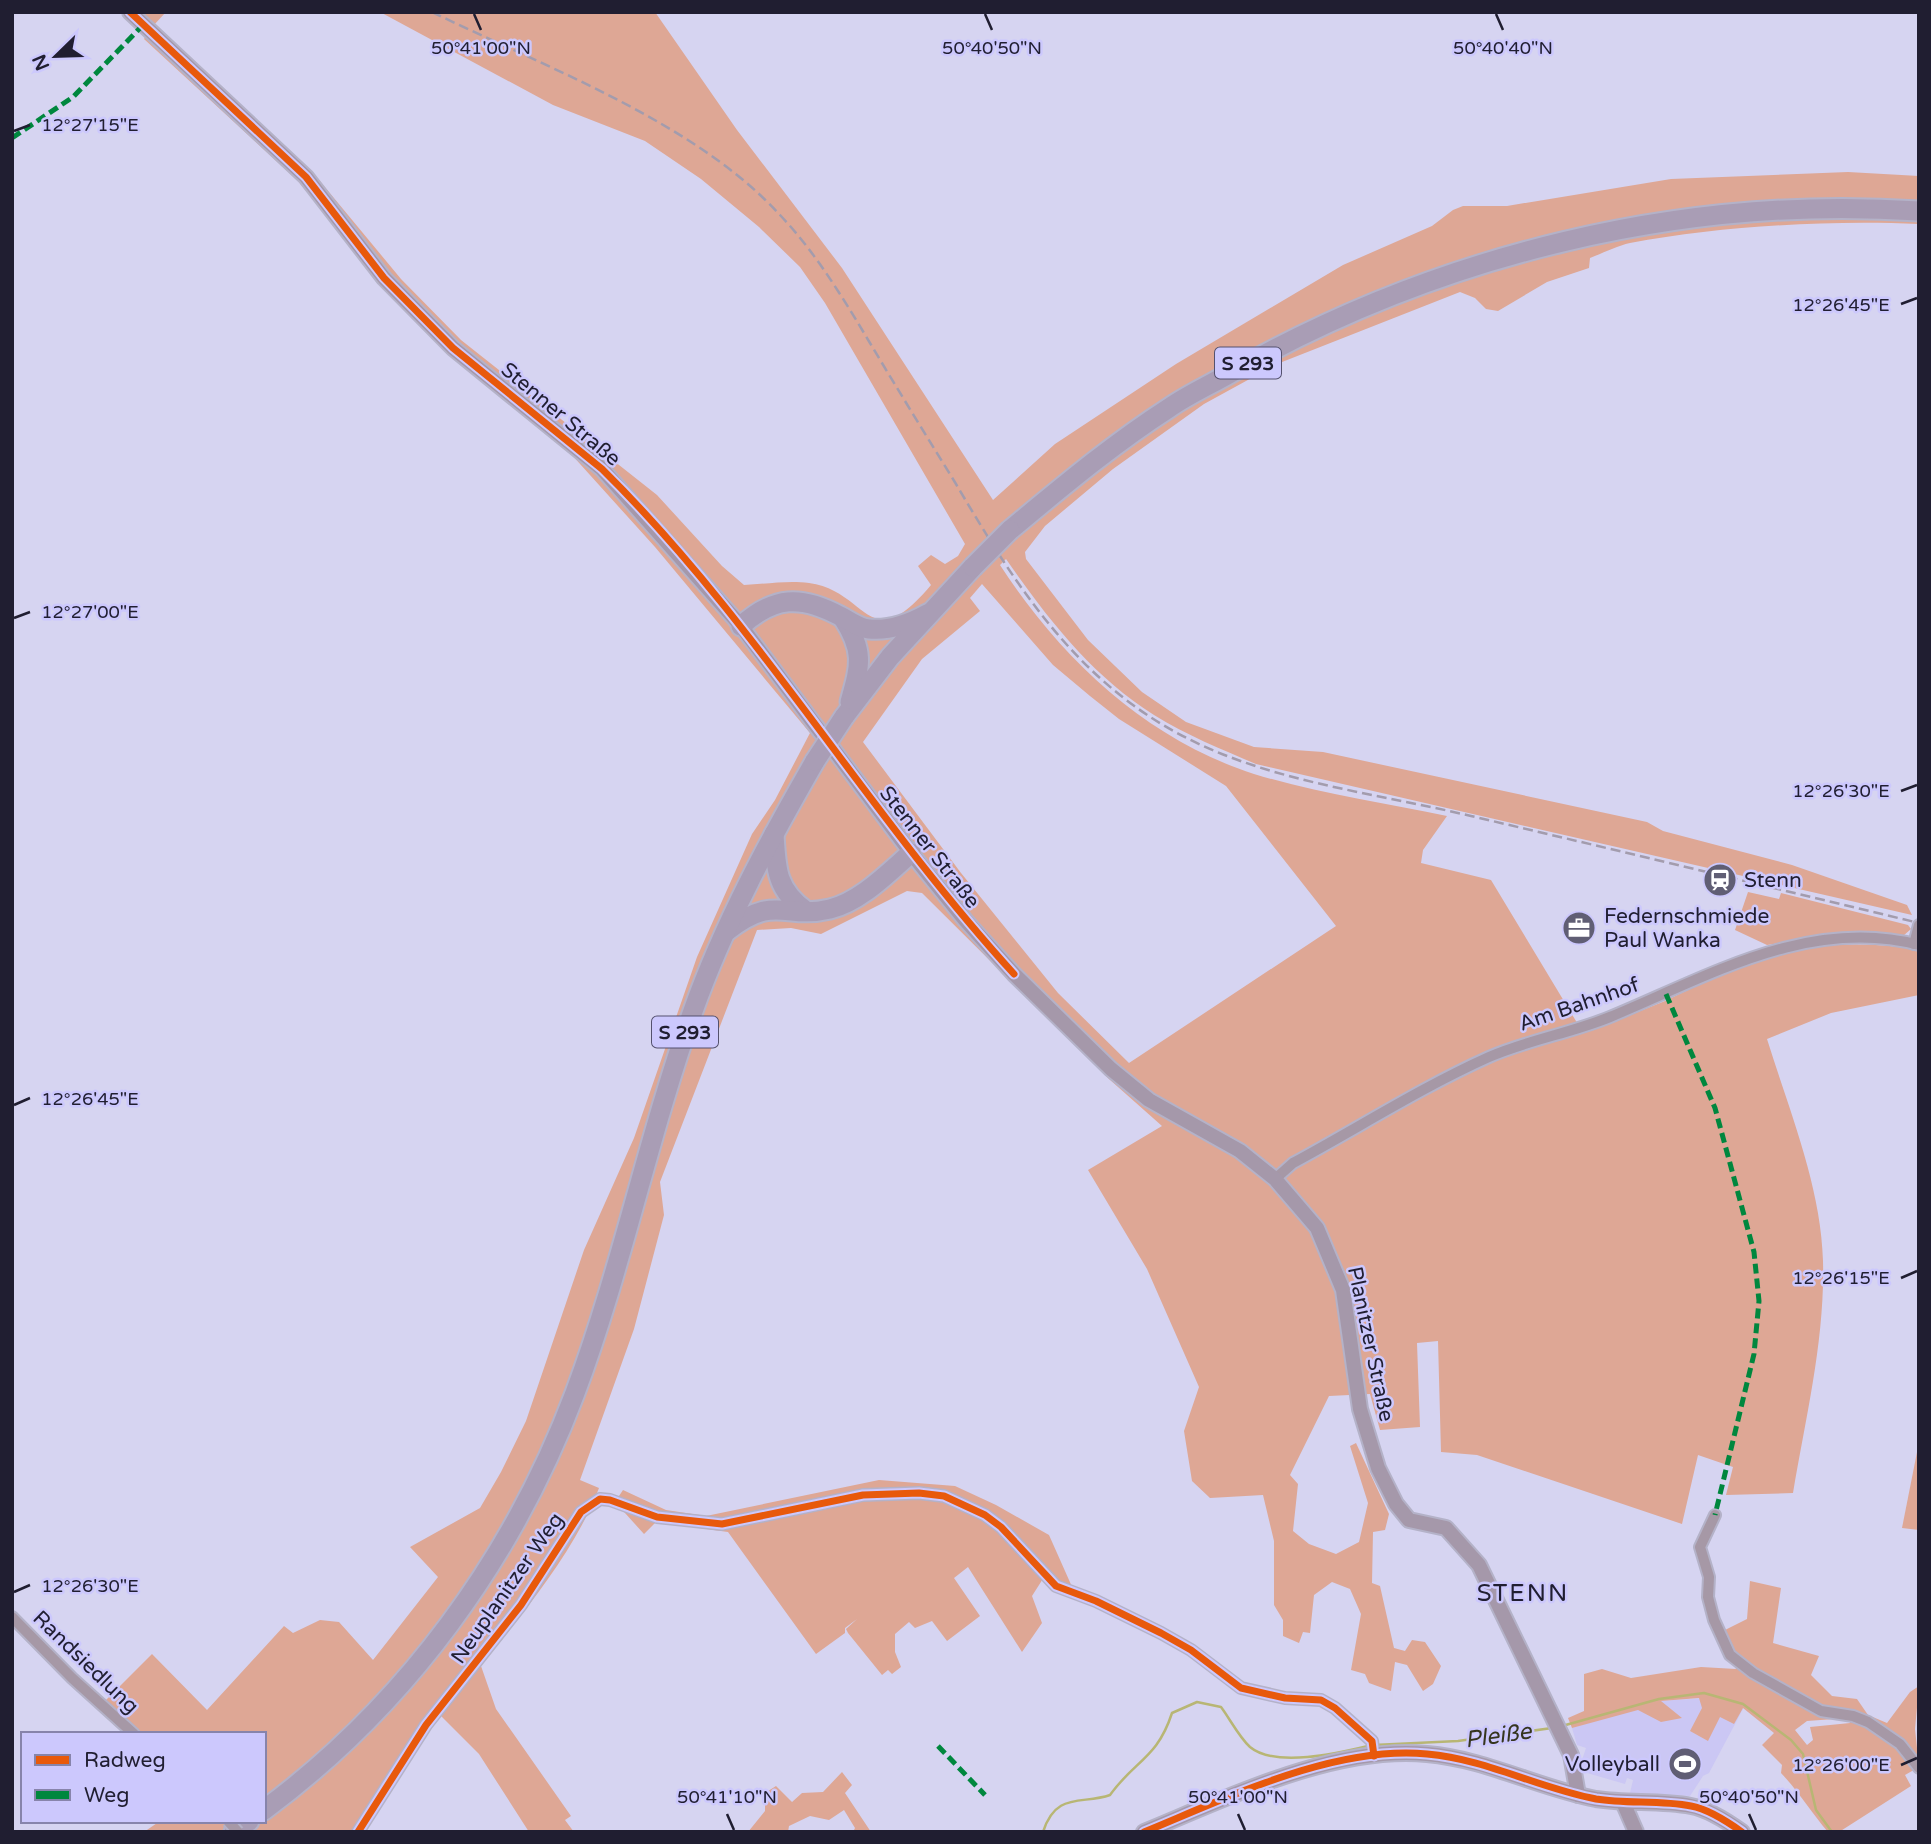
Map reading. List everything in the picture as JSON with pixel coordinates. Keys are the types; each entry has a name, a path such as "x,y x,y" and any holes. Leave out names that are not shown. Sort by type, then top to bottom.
{"highway":[{"name":"S 293","path":"266,1808 329,1757 407,1678 474,1590 531,1494 580,1380 672,1071 725,932 774,832 846,714 926,614 1010,530 1082,470 1172,406 1315,329 1409,289 1478,265 1611,232 1720,215 1831,209 1919,211"},
{"path":"741,626 759,610 790,601 809,602 855,625 875,629 904,625 926,614"},
{"path":"842,617 860,654 860,666 846,714"},
{"path":"774,832 779,884 793,902 807,911"},
{"path":"725,932 758,911 781,908 807,911 845,904 911,853"}],"street":[{"name":"Stenner Straße","path":"130,12 306,177 384,278 453,348 603,469 741,626 911,853 965,920 1014,974"},
{"path":"1916,945 1919,925"},
{"name":"Am Bahnhof","path":"1275,1179 1293,1163 1487,1058 1601,1021 1760,953 1841,939 1893,940 1916,945"},
{"name":"Planitzer Straße","path":"1014,974 1111,1069 1149,1100 1240,1151 1275,1179 1317,1228 1343,1290 1360,1409 1378,1468 1396,1504 1409,1520 1446,1528 1479,1564 1561,1734 1573,1763 1578,1795"},
{"name":"Neuplanitzer Weg","path":"358,1832 426,1725 521,1605 581,1513 600,1499 657,1517 722,1524 863,1495 919,1493 944,1496 985,1515 1001,1528 1056,1586 1074,1596 1096,1601 1161,1633 1191,1650 1241,1688 1265,1695 1321,1700 1335,1708 1373,1749"},
{"path":"1715,1515 1700,1547 1709,1577 1708,1597 1714,1620 1730,1655 1753,1673 1821,1711 1853,1716 1868,1722 1900,1744 1919,1768"},
{"name":"Randsiedlung","path":"12,1618 132,1732"},
{"path":"1146,1831 1239,1790 1373,1749 1425,1753 1465,1760 1578,1795 1623,1802 1691,1806 1742,1832"},
{"path":"1623,1802 1636,1832"}],"shaded area":[{"path":"142,12 166,12 153,26"},
{"path":"380,12 655,12 737,130 842,268 993,500 1055,444 1176,364 1343,265 1432,226 1463,206 1507,206 1671,179 1848,172 1919,176 1919,224 1774,226 1700,232 1630,243 1590,258 1589,268 1547,282 1498,311 1486,309 1475,298 1460,292 1277,364 1204,404 1113,469 1045,526 1025,552 1026,559 1088,640 1142,692 1186,722 1254,747 1323,752 1647,822 1663,831 1792,865 1907,905 1912,915 1256,764 1179,729 1132,700 1072,645 1006,559 1000,565 1024,600 1079,663 1109,692 1177,740 1215,759 1278,781 1447,816 1423,850 1421,863 1491,880 1582,1031 1608,1024 1665,1001 1748,961 1769,955 1833,945 1875,945 1919,950 1919,995 1831,1013 1767,1039 1810,1177 1821,1233 1823,1261 1818,1348 1793,1493 1726,1495 1733,1467 1698,1455 1682,1524 1477,1455 1441,1452 1438,1341 1417,1343 1420,1427 1380,1430 1370,1394 1329,1396 1290,1475 1298,1484 1293,1531 1309,1544 1336,1554 1359,1542 1368,1503 1350,1446 1356,1443 1389,1514 1385,1530 1373,1532 1372,1583 1380,1586 1394,1648 1405,1651 1412,1640 1425,1642 1441,1666 1433,1684 1423,1691 1407,1665 1395,1662 1391,1691 1369,1683 1365,1674 1351,1670 1361,1614 1350,1589 1332,1582 1314,1595 1310,1633 1303,1632 1299,1643 1283,1636 1283,1620 1274,1605 1274,1541 1263,1495 1210,1498 1192,1481 1184,1431 1199,1387 1147,1269 1088,1170 1162,1126 1109,1079 922,893 907,891 821,934 791,928 757,930 660,1182 664,1215 634,1329 580,1480 599,1488 589,1512 562,1558 481,1666 496,1709 571,1816 565,1820 574,1832 529,1832 479,1754 440,1715 362,1832 144,1832 157,1823 266,1823 266,1732 122,1732 97,1709 152,1654 207,1710 284,1626 293,1633 320,1620 339,1622 373,1660 438,1577 410,1547 480,1508 526,1421 584,1250 634,1138 697,957 752,834 775,800 810,733 655,547 562,444 468,371 381,281 298,181 144,39 153,26 319,180 401,279 461,340 657,495 722,566 744,585 809,583 829,588 869,615 881,619 894,617 910,607 931,585 918,566 931,555 945,564 958,556 965,544 825,303 800,267 759,227 701,179 645,141 553,105","holes":["982,584 1053,665 1119,719 1226,786 1336,926 1129,1063 1058,993 961,873 863,742 922,659 980,611 970,598"]},
{"path":"1748,892 1779,899 1781,893 1908,925 1911,929 1903,936 1845,933 1767,945 1735,930"},
{"path":"1919,1442 1919,1530 1902,1528"},
{"path":"879,1480 955,1486 996,1505 1049,1535 1073,1589 1046,1574 1032,1596 1042,1623 1022,1652 968,1567 954,1578 980,1616 947,1641 932,1621 915,1628 909,1622 895,1634 895,1652 901,1667 892,1674 888,1670 882,1675 848,1633 846,1629 857,1619 845,1628 845,1633 816,1654 728,1532 656,1522 644,1534 615,1502 623,1490 666,1510 706,1516"},
{"path":"1750,1581 1781,1588 1773,1643 1819,1656 1811,1675 1832,1696 1857,1699 1868,1715 1887,1723 1910,1692 1919,1686 1915,1729 1919,1767 1905,1775 1911,1786 1839,1832 1828,1832 1781,1773 1782,1765 1762,1745 1774,1733 1743,1708 1734,1724 1720,1717 1708,1741 1690,1731 1702,1708 1699,1698 1661,1701 1682,1718 1661,1722 1638,1710 1572,1728 1568,1718 1584,1711 1584,1674 1602,1669 1631,1678 1701,1667 1736,1669 1721,1632 1747,1619","holes":["1848,1718 1850,1723 1810,1727 1813,1740 1807,1745 1795,1730 1807,1721"]},
{"path":"1706,1698 1743,1709 1709,1773 1703,1776 1690,1796 1630,1793 1633,1780 1627,1778 1625,1784 1587,1773 1581,1763 1586,1748 1577,1745 1572,1728 1660,1701"},
{"name":"Volleyball","path":"1672,1756 1699,1758 1698,1771 1671,1769"},
{"path":"842,1772 852,1785 845,1793 871,1832 853,1832 855,1828 844,1810 829,1820 810,1816 789,1826 788,1832 748,1832 765,1811 765,1793 776,1786 792,1802 802,1793 823,1792"}],"waterway":[{"name":"Pleiße","path":"1562,1726 1659,1699 1704,1693 1743,1704 1791,1740 1803,1754 1816,1810 1832,1832"},
{"name":"Pleiße","path":"1043,1832 1048,1819 1063,1805 1110,1795 1160,1740 1172,1713 1197,1702 1221,1707 1250,1747 1275,1757 1308,1757 1368,1746"},
{"name":"Pleiße","path":"1374,1745 1458,1741 1552,1728"}],"railway":[{"path":"432,12 569,76 662,124 706,152 745,182 780,215 817,260 839,293 993,545 1033,604 1079,658 1105,682 1133,705 1171,730 1212,750 1296,778 1471,816 1919,923"}],"marked path":[{"path":"12,138 73,97 142,26 148,24"},
{"path":"1666,994 1715,1108 1754,1252 1759,1301 1754,1354 1715,1515"},
{"path":"938,1746 985,1795"}],"cycle path":[{"path":"130,12 306,177 384,278 453,348 602,469 658,528 762,654 909,849 1014,974"},
{"path":"358,1832 426,1725 521,1605 581,1512 600,1499 657,1517 722,1524 863,1495 919,1493 944,1496 985,1515 1001,1527 1056,1586 1096,1601 1161,1633 1191,1650 1241,1688 1285,1698 1321,1700 1335,1708 1372,1741 1374,1756"},
{"path":"1144,1832 1282,1777 1319,1766 1392,1753 1449,1757 1596,1799 1691,1806 1711,1813 1742,1832"}],"place":[{"name":"Stenn","path":"1720,880"},
{"name":"Federnschmiede Paul Wanka","path":"1579,928"},
{"name":"Volleyball","path":"1685,1764"}],"district":[{"name":"STENN","path":"1523,1593"}]}
